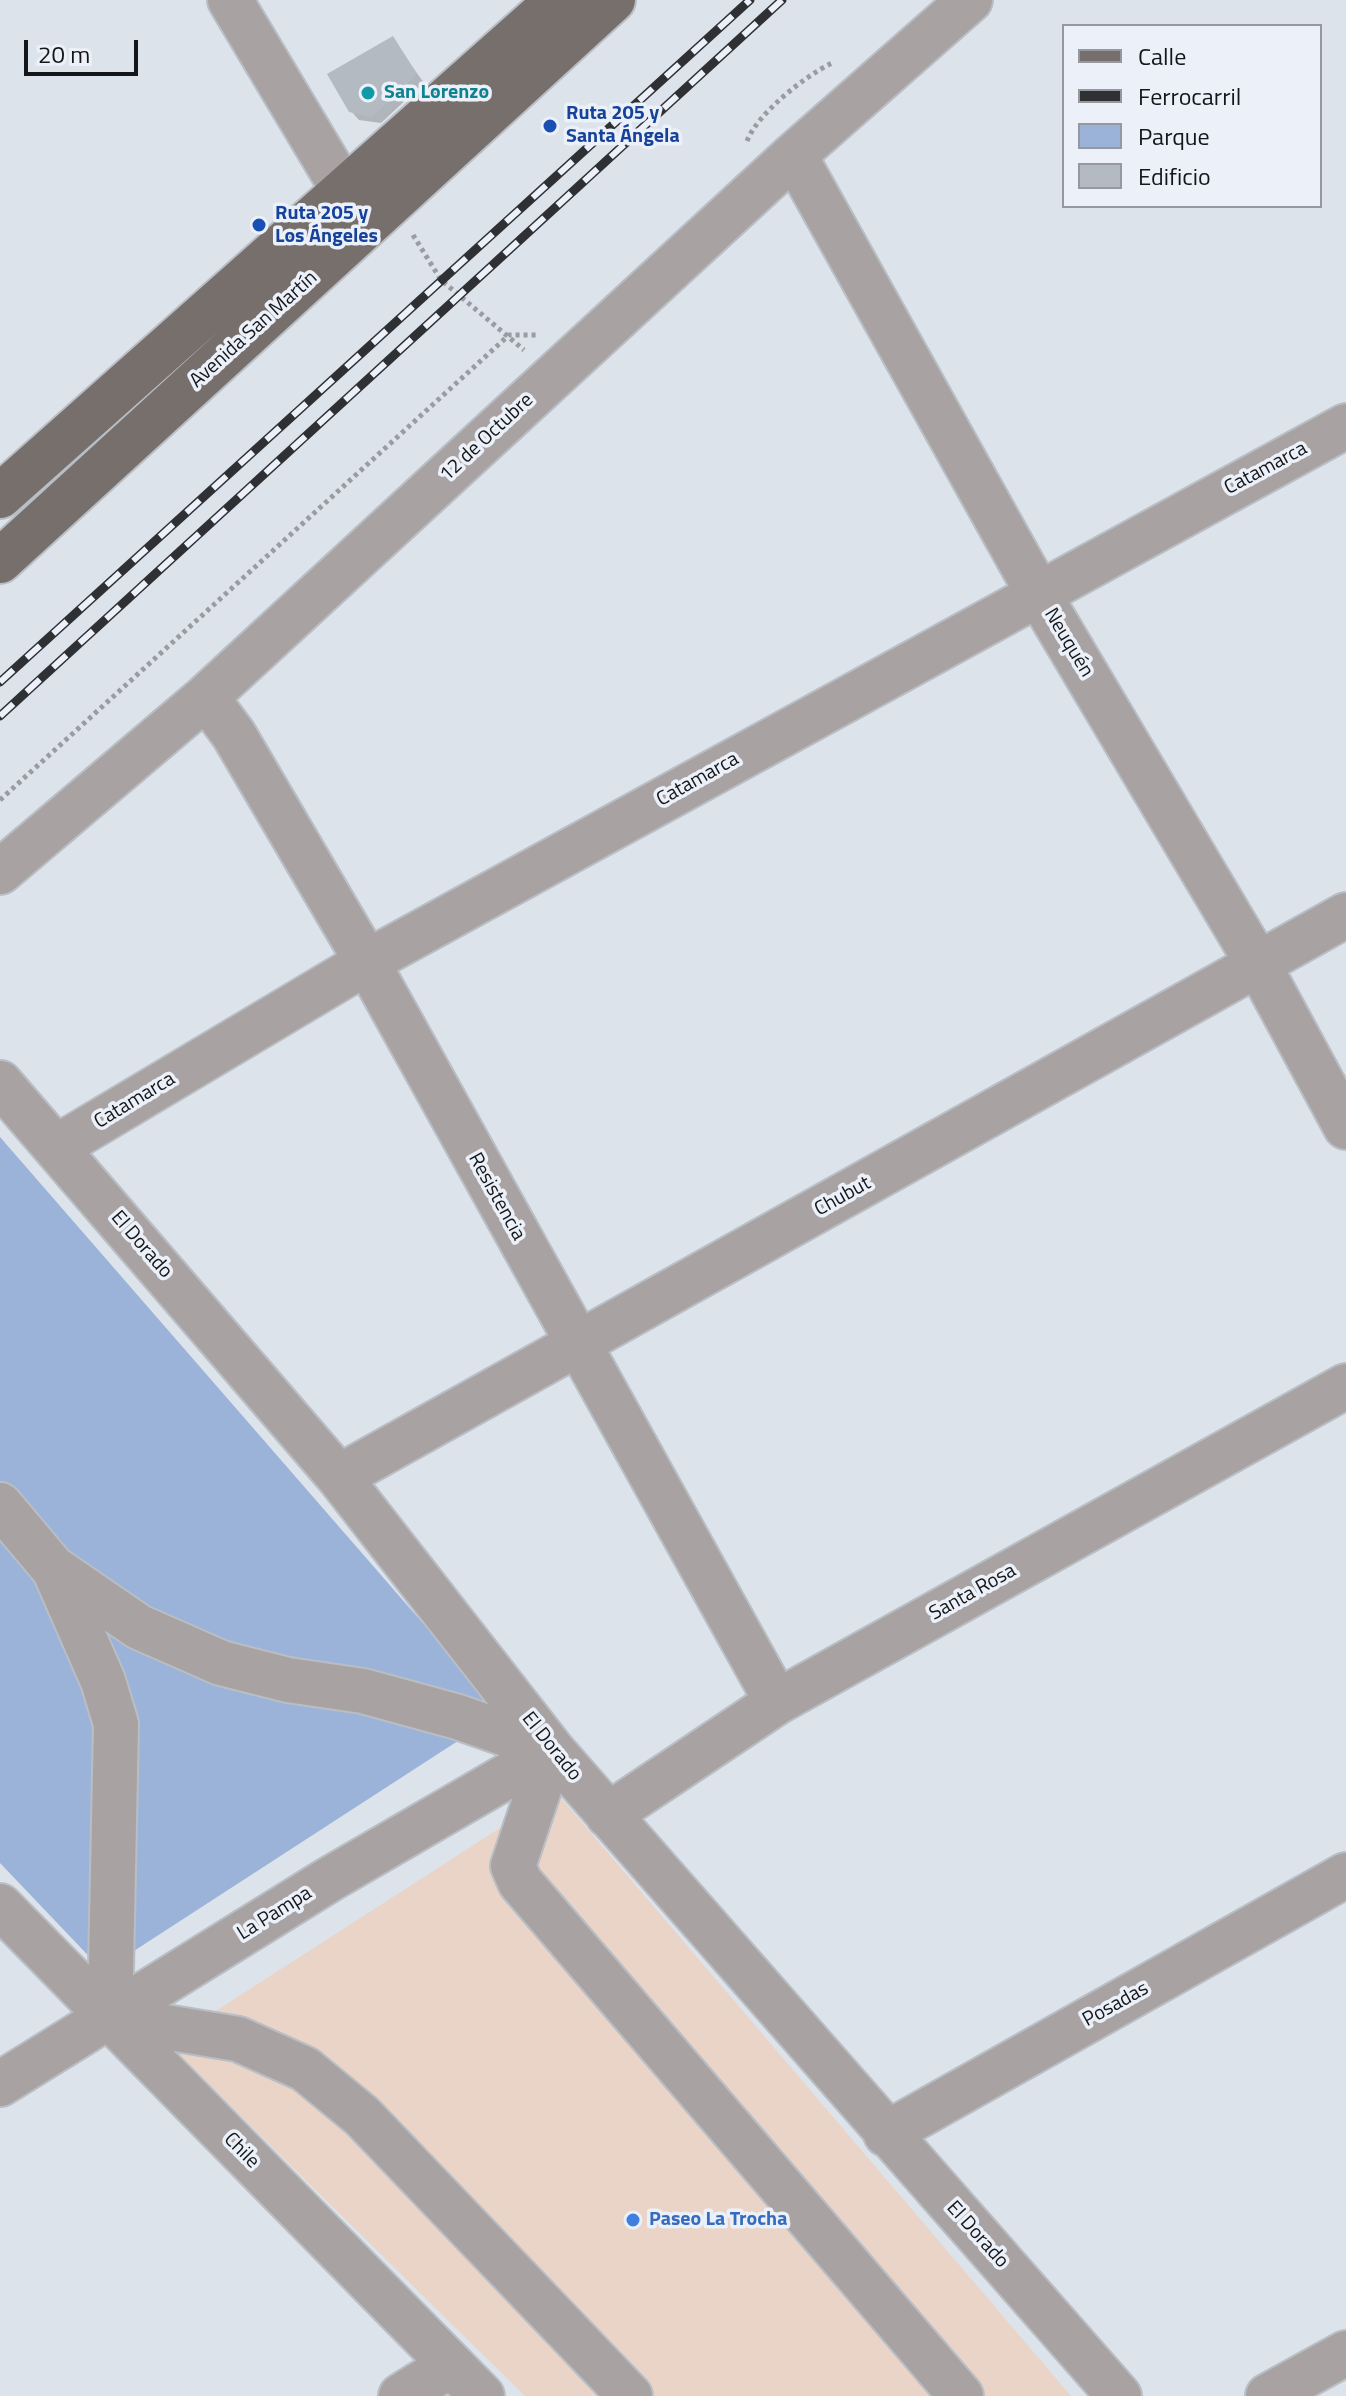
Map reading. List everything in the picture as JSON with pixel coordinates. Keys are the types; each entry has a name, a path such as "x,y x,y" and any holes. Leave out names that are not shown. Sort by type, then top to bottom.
{"main road":[{"path":"0,496 558,0"},
{"name":"Avenida San Martín","path":"0,561 613,0"}],"street":[{"path":"230,0 366,228"},
{"name":"12 de Octubre","path":"0,872 206,697 794,155 970,0"},
{"name":"Neuquén","path":"794,155 1038,593 1258,964 1346,1127"},
{"name":"Catamarca","path":"57,1147 367,962 1346,426"},
{"name":"Resistencia","path":"206,697 234,735 367,962 577,1346 777,1702"},
{"name":"Chubut","path":"339,1477 1346,915"},
{"name":"El Dorado","path":"0,1083 339,1477 552,1750 1119,2396"},
{"name":"Santa Rosa","path":"608,1815 777,1702 1346,1386"},
{"path":"7,1513 53,1568 139,1627 221,1663 288,1680 363,1691 458,1717 552,1750 513,1866 520,1882 961,2396"},
{"path":"53,1568 103,1681 116,1724 110,2018 238,2039 305,2069 362,2116 630,2396"},
{"name":"La Pampa","path":"0,2084 330,1879 552,1750"},
{"name":"Posadas","path":"886,2134 1346,1875"},
{"name":"Chile","path":"0,1906 482,2396"},
{"path":"1268,2396 1346,2353"},
{"path":"401,2396 451,2365"}],"path":[{"path":"741,154 753,126 815,72 837,61"},
{"path":"401,196 422,220 412,234 441,280 509,335 554,377"},
{"path":"0,800 509,335 540,335"}],"shaded area":[{"name":"Paseo La Trocha","path":"556,1792 1071,2396 525,2396 166,2043"}],"green space":[{"path":"0,1137 501,1713 103,1971 0,1863"}],"building":[{"name":"San Lorenzo","path":"393,36 417,74 372,117 349,112 327,74"}],"railway":[{"path":"0,682 750,0"},
{"path":"0,716 782,0"}],"place":[{"name":"San Lorenzo","path":"368,93"},
{"name":"Ruta 205 y Santa Ángela","path":"550,126"},
{"name":"Ruta 205 y Los Ángeles","path":"259,225"},
{"name":"Paseo La Trocha","path":"633,2220"}]}
